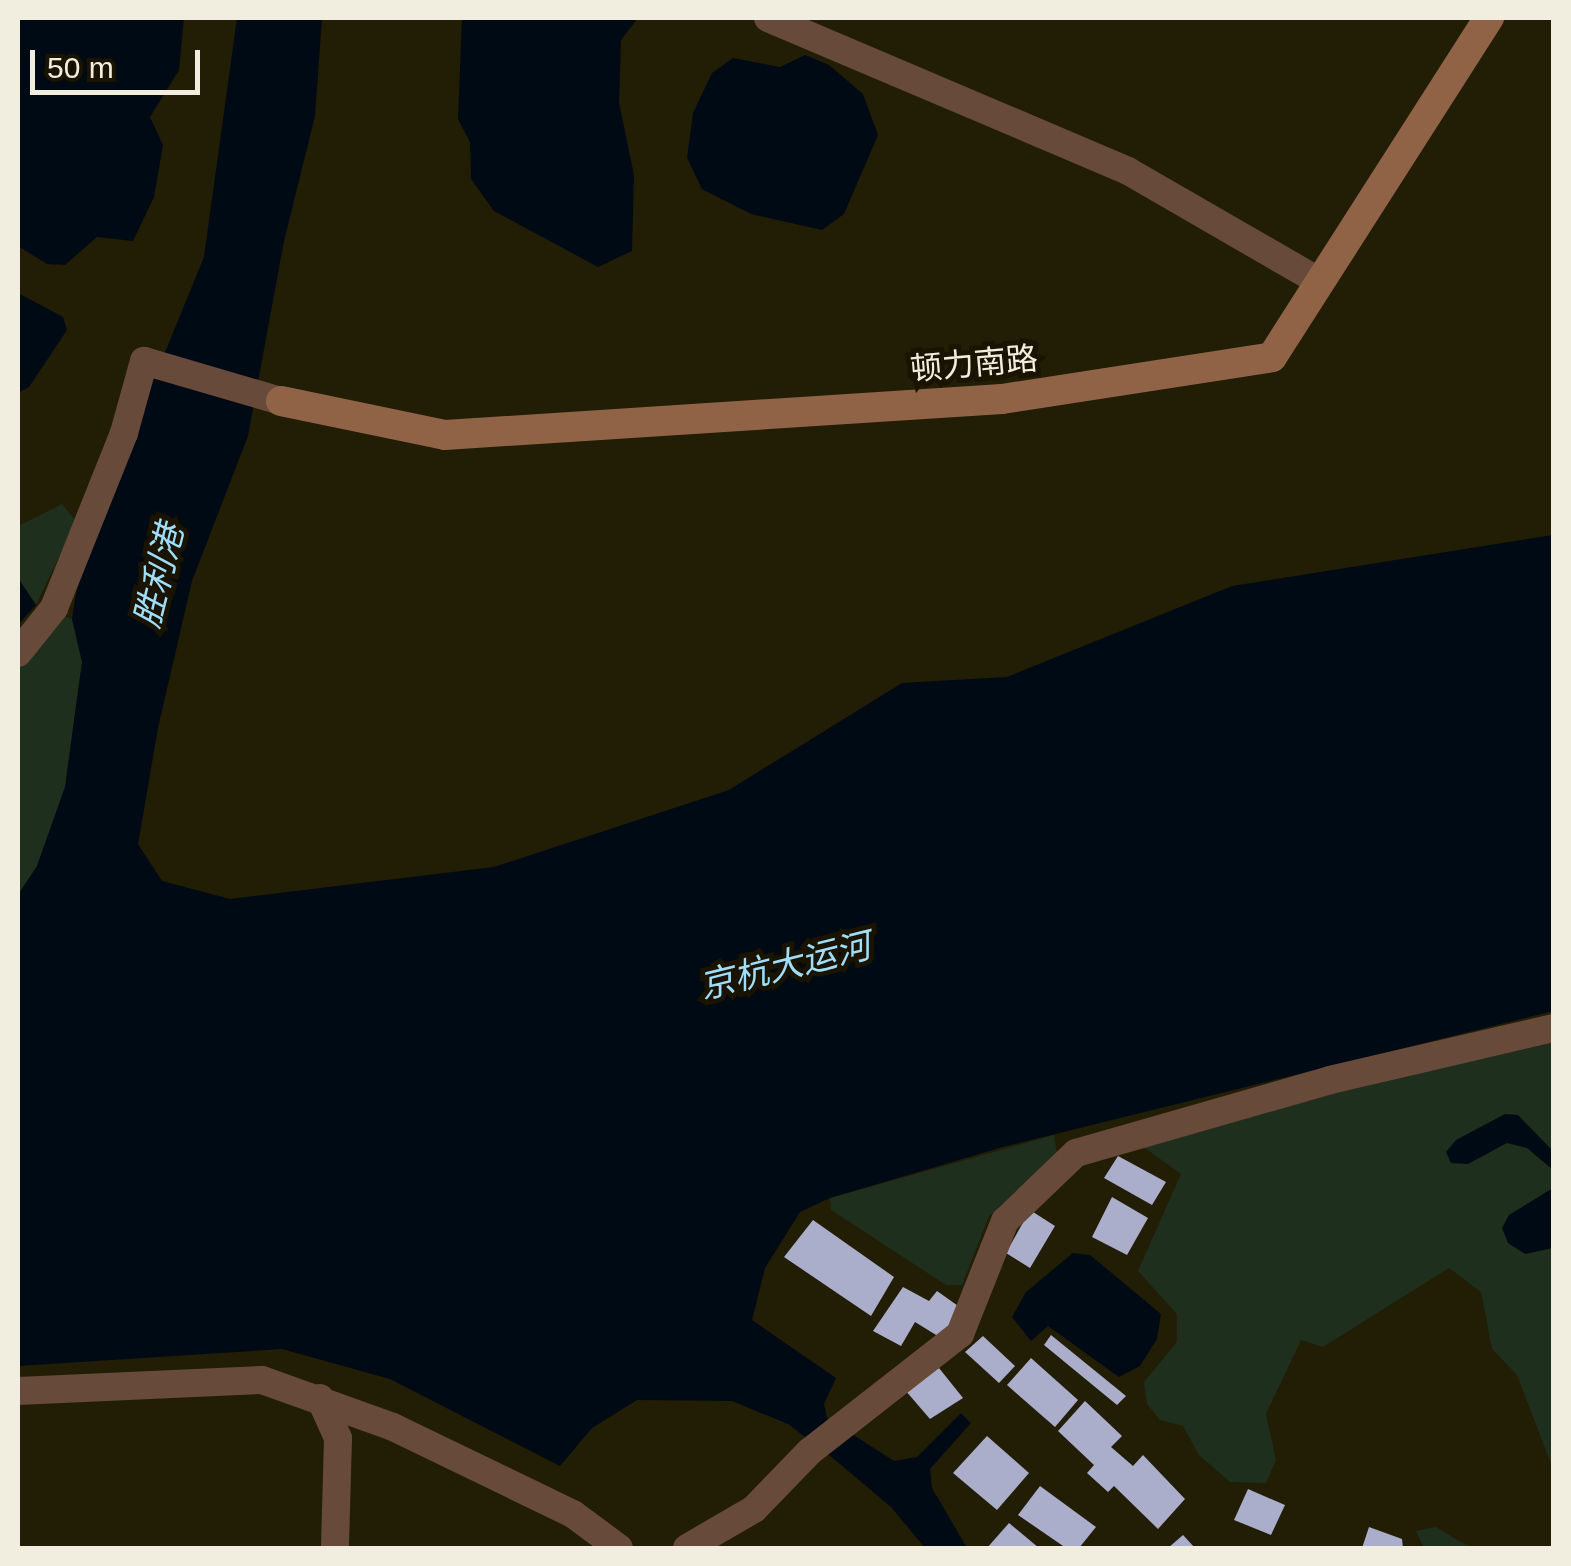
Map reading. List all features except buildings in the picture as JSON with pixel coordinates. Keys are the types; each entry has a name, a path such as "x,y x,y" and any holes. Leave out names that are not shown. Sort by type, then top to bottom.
{"street":[{"path":"768,18 1128,172 1320,282"},
{"name":"顿力南路","path":"281,401 445,435 1002,400 1272,357 1489,18"},
{"path":"18,652 54,608 124,433 144,361 281,401"},
{"path":"687,1548 754,1508 809,1452 960,1334 1006,1222 1076,1153 1330,1080 1554,1028"},
{"path":"18,1392 262,1380 320,1398 573,1514 619,1548"},
{"path":"320,1398 338,1438 335,1548"}],"green space":[{"path":"62,504 76,521 36,605 18,578 18,526"},
{"path":"64,616 72,619 82,662 65,787 37,866 18,895 18,668"},
{"path":"1553,1043 1553,1469 1517,1375 1492,1349 1481,1292 1449,1268 1323,1347 1301,1340 1266,1414 1276,1460 1266,1483 1230,1482 1199,1455 1183,1426 1160,1420 1147,1404 1144,1382 1177,1342 1177,1314 1138,1271 1181,1174 1142,1146 1312,1096"},
{"path":"1054,1135 1057,1154 989,1216 962,1285 946,1285 831,1210 830,1198"},
{"path":"1436,1527 1474,1548 1424,1548 1416,1531"}],"water":[{"path":"18,18 184,18 179,70 150,117 163,145 154,197 133,241 97,237 65,265 47,264 18,246"},
{"path":"237,18 322,18 315,116 284,241 248,436 192,581 158,728 138,844 162,881 230,899 494,867 729,790 902,683 1007,677 1232,586 1553,535 1553,1011 1003,1147 830,1198 800,1212 765,1268 752,1320 836,1378 824,1404 827,1418 894,1461 917,1457 961,1413 971,1423 930,1469 932,1488 967,1548 925,1548 891,1507 834,1459 788,1424 732,1401 637,1400 592,1428 560,1466 390,1379 282,1349 18,1366 18,895 37,866 65,787 82,662 72,619 82,555 204,257"},
{"path":"462,18 638,18 621,40 619,103 634,175 632,251 598,267 494,211 471,179 470,142 458,119"},
{"path":"805,55 829,65 863,94 878,135 844,214 822,230 751,214 702,189 687,158 693,113 712,73 733,58 780,67"},
{"path":"18,293 63,317 67,330 29,387 18,393"},
{"path":"18,578 36,605 18,625"},
{"path":"1505,1114 1518,1115 1553,1151 1553,1170 1527,1148 1507,1143 1468,1164 1451,1163 1446,1152 1456,1140"},
{"path":"1553,1188 1553,1248 1525,1254 1508,1243 1502,1228 1509,1215"},
{"path":"1073,1253 1090,1255 1161,1314 1157,1339 1140,1366 1119,1377 1048,1326 1031,1341 1012,1317 1026,1292"}],"water label":[{"name":"胜利港","path":"159,576"},
{"name":"京杭大运河","path":"785,966"}]}
